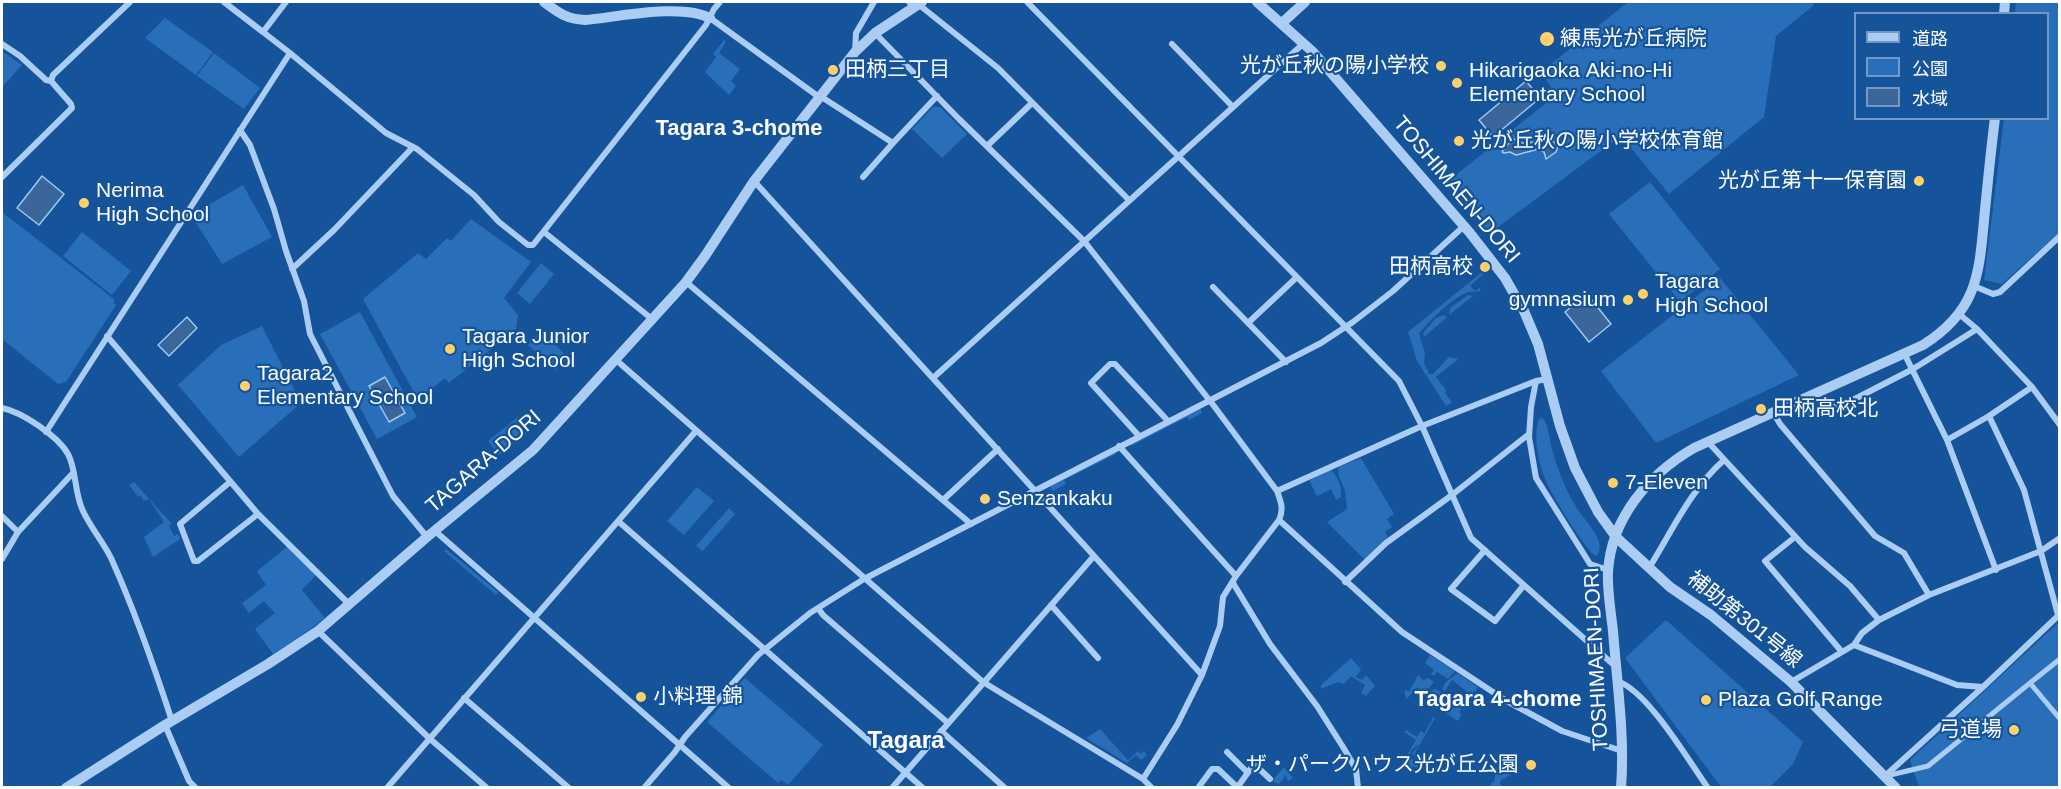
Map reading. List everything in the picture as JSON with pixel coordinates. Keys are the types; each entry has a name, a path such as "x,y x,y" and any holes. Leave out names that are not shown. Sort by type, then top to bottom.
{"street":[{"path":"51,81 53,75 130,2"},
{"path":"224,2 290,53 386,133 413,147 474,195 499,222 528,245 533,245 544,232 706,25 720,2"},
{"path":"263,32 286,2"},
{"path":"544,2 565,17 574,19 585,20 675,10 710,18 820,97 892,143"},
{"path":"855,52 856,33 874,2"},
{"path":"916,2 998,68 1129,200"},
{"name":"TAGARA-DORI","path":"66,788 318,631 533,450 686,282 754,181 855,52 875,33 916,2"},
{"path":"1027,2 1399,381 1422,426 1471,538 1616,667"},
{"name":"TOSHIMAEN-DORI","path":"1257,2 1304,43 1492,259 1516,296 1538,344 1560,426 1575,468 1598,512 1616,537 1608,570 1622,751 1621,788"},
{"path":"1282,23 1305,2"},
{"path":"875,33 1084,241 1210,400 1277,491 1283,512 1280,520 1236,576 1223,597 1220,626 1202,675 1177,725 1143,779"},
{"path":"933,378 1304,43"},
{"path":"2,44 20,56 45,80 51,81 72,104 72,108 2,177"},
{"path":"1172,44 1232,106"},
{"path":"46,432 290,53"},
{"path":"863,177 937,96"},
{"path":"987,146 1032,103"},
{"path":"1616,537 1622,519 1633,501 1646,486 1679,457 1904,353 1949,327 1974,286 1980,263 1995,120"},
{"path":"240,130 250,145 274,209 304,301 310,334 393,496 431,534 534,617 729,788"},
{"path":"292,269 334,231 413,147"},
{"path":"754,181 1202,675"},
{"path":"644,788 711,707 765,650 818,608 864,579 1321,343 1393,291 1464,226"},
{"path":"544,232 652,319"},
{"path":"1974,286 1993,294 2000,292 2060,236"},
{"path":"1248,323 1297,277"},
{"path":"686,282 971,524"},
{"path":"1214,287 1286,362"},
{"path":"1959,314 1977,329 2032,387 2060,425"},
{"path":"1801,400 1810,412 1843,405 1912,369 1977,329"},
{"path":"107,336 258,514 349,604"},
{"path":"1904,353 1947,440 1996,570"},
{"path":"615,359 983,682 1143,779 1152,788"},
{"path":"1139,436 1090,382 1110,364 1115,364 1168,421"},
{"path":"1277,491 1422,426 1536,381 1548,379"},
{"path":"1536,381 1529,434 1536,478 1590,564 1608,570"},
{"path":"1947,440 1989,416 2032,387"},
{"path":"2,408 12,410 46,432 67,452 76,494 82,510 110,556 151,660 189,781 196,788"},
{"path":"1773,412 1780,424 1875,536 1904,553 1929,595"},
{"path":"1885,776 2059,614 2024,490 1989,416"},
{"path":"387,788 696,431"},
{"path":"1345,582 1386,543 1452,495 1529,434"},
{"path":"1708,442 1795,537 1850,586 1879,620"},
{"path":"1119,446 1236,576"},
{"path":"943,500 998,449"},
{"path":"1649,569 1700,486 1724,460"},
{"path":"2,559 18,532 73,473"},
{"path":"230,482 180,524 194,561 198,561 258,514"},
{"path":"2,516 18,532"},
{"path":"1280,520 1402,632 1505,700 1562,731 1622,751"},
{"path":"618,521 922,788"},
{"name":"補助第301号線","path":"1616,537 1649,569 1737,636 1791,682 1896,788"},
{"path":"1795,537 1765,561 1842,652"},
{"path":"1791,682 1854,645 1862,633 1879,620 1929,595 2041,551 2060,538"},
{"path":"1485,550 1451,589 1496,621 1524,585"},
{"path":"892,788 1094,556"},
{"path":"1233,583 1270,644 1317,706 1343,747 1356,769 1358,788"},
{"path":"1051,605 1098,658"},
{"path":"818,608 823,615 948,723"},
{"path":"318,631 429,738 487,788"},
{"path":"1854,645 1957,685 1983,687"},
{"path":"1885,776 1928,766 2060,659"},
{"path":"1617,681 1628,685 1651,708 1708,788"},
{"path":"2030,683 2060,719"},
{"path":"464,698 569,788"},
{"path":"941,731 1005,788"},
{"path":"1227,752 1247,772"},
{"path":"1198,788 1212,769 1218,769 1237,787 1254,764 1270,779"}],"green space":[{"path":"1628,2 1812,2 1814,5 1776,36 1764,117 1669,194 1621,136 1490,233 1447,182 1556,95 1541,72"},
{"path":"2016,2 2059,2 2060,232 2002,284 1984,280 2004,120 2049,120 2049,12 2015,12"},
{"path":"165,18 213,52 196,75 145,38"},
{"path":"724,40 726,42 719,53 740,69 731,81 736,86 729,95 705,72 716,57 713,54"},
{"path":"2,51 22,65 2,87"},
{"path":"214,53 260,88 244,109 197,76"},
{"path":"933,107 940,107 967,134 942,158 912,129"},
{"path":"1650,182 1720,269 1680,302 1609,214"},
{"path":"243,185 272,237 222,264 191,215"},
{"path":"2,212 115,300 113,303 116,305 66,382 58,384 2,339"},
{"path":"471,219 531,262 504,298 518,315 516,329 449,383 445,378 418,400 363,299 418,253 426,259 447,238 451,241"},
{"path":"82,232 131,271 112,295 63,256"},
{"path":"541,263 554,274 530,304 517,293"},
{"path":"1481,273 1483,274 1470,286 1475,291 1481,287 1480,291 1468,292 1454,300 1419,334 1425,353 1424,363 1429,374 1433,374 1449,357 1458,359 1436,377 1452,402 1446,406 1417,361 1408,332"},
{"path":"1720,278 1799,375 1656,443 1601,371"},
{"path":"1468,295 1473,296 1449,315 1450,308"},
{"path":"360,312 417,417 377,439 320,334"},
{"path":"1443,315 1447,317 1424,337 1423,333 1436,318"},
{"path":"262,326 301,403 239,457 178,385 221,345"},
{"path":"540,331 568,357 556,370 528,345"},
{"path":"1200,408 1202,413 1189,420 1187,417 1131,446 1131,444"},
{"path":"518,417 529,431 499,455 488,441"},
{"path":"1543,418 1565,485 1600,544 1596,556 1583,542 1567,518 1543,474 1536,439 1539,419"},
{"path":"1115,452 1116,454 1064,480 1066,484 1053,491 1050,486"},
{"path":"1361,458 1394,514 1387,519 1392,527 1385,532 1388,537 1365,560 1327,522 1347,509 1345,491 1338,474 1339,467"},
{"path":"1331,470 1338,479 1341,490 1341,497 1336,500 1331,489 1317,496 1309,480"},
{"path":"134,482 172,524 169,526 174,536 178,534 180,539 153,557 144,537 164,522 149,499 144,501 140,495 138,497 129,485"},
{"path":"697,487 714,501 684,535 667,521"},
{"path":"729,508 735,514 703,551 696,546"},
{"path":"288,546 316,575 302,590 325,618 273,654 255,629 275,613 264,601 249,613 242,603 266,585 257,571"},
{"path":"446,549 498,592 496,595 444,551"},
{"name":"Plaza Golf Range","path":"1666,620 1803,742 1793,764 1770,787 1721,787 1625,658"},
{"path":"2059,622 2059,787 1919,787 1910,760"},
{"path":"1430,655 1455,671 1448,679 1437,672 1434,676 1431,674 1434,670 1425,663"},
{"path":"1351,658 1361,669 1356,677 1362,680 1366,675 1375,686 1366,696 1361,693 1365,685 1351,676 1344,684 1338,682 1321,689 1321,685"},
{"path":"1457,673 1478,687 1465,709 1462,707 1459,713 1462,714 1458,721 1425,700 1428,693 1435,689 1443,693 1439,701 1448,709 1450,707 1453,709 1457,703 1463,705 1465,702 1460,698 1466,691 1452,680 1445,691 1442,689 1446,682"},
{"path":"1418,675 1423,680 1428,678 1434,682 1422,691 1417,687 1407,699 1404,692 1406,690 1409,692"},
{"path":"745,678 823,745 788,785 781,780 778,783 707,722"},
{"path":"1434,716 1415,757 1412,753 1418,744 1411,751 1410,757 1414,761 1417,759 1426,769 1401,765 1416,740 1404,732 1406,730 1417,737 1421,731 1424,733 1420,741"},
{"path":"1100,729 1128,760 1138,751 1141,754 1144,751 1147,755 1141,760 1136,755 1127,763 1086,738"},
{"path":"1284,767 1293,778 1288,781 1285,775 1279,784 1274,782 1273,780"},
{"path":"1497,767 1514,772 1501,780 1500,784 1503,787 1490,787 1494,782"}],"water":[{"path":"1526,81 1540,98 1493,137 1479,120"},
{"path":"1544,135 1558,146 1556,152 1546,159 1544,152 1539,149 1516,155 1502,152 1514,139 1522,143 1538,142 1540,139 1538,136"},
{"path":"42,176 64,194 39,225 17,208"},
{"path":"1587,294 1611,324 1589,342 1565,312"},
{"path":"187,317 197,328 169,356 158,345"},
{"path":"385,377 405,413 389,422 369,386"}],"place":[{"name":"練馬光が丘病院","path":"1547,39"},
{"name":"光が丘秋の陽小学校","path":"1441,66"},
{"name":"田柄三丁目","path":"833,70"},
{"name":"Hikarigaoka Aki-no-Hi Elementary School","path":"1457,83"},
{"name":"光が丘秋の陽小学校体育館","path":"1459,141"},
{"name":"光が丘第十一保育園","path":"1919,181"},
{"name":"Nerima High School","path":"84,203"},
{"name":"田柄高校","path":"1485,267"},
{"name":"Tagara High School","path":"1643,294"},
{"name":"gymnasium","path":"1628,300"},
{"name":"Tagara Junior High School","path":"450,349"},
{"name":"Tagara2 Elementary School","path":"245,386"},
{"name":"田柄高校北","path":"1761,409"},
{"name":"7-Eleven","path":"1613,483"},
{"name":"Senzankaku","path":"985,499"},
{"name":"小料理 錦","path":"641,697"},
{"name":"Plaza Golf Range","path":"1706,700"},
{"name":"弓道場","path":"2014,730"},
{"name":"ザ・パークハウス光が丘公園","path":"1531,765"}],"district":[{"name":"Tagara 3-chome","path":"739,129"},
{"name":"Tagara 4-chome","path":"1498,700"},
{"name":"Tagara","path":"906,741"}]}
